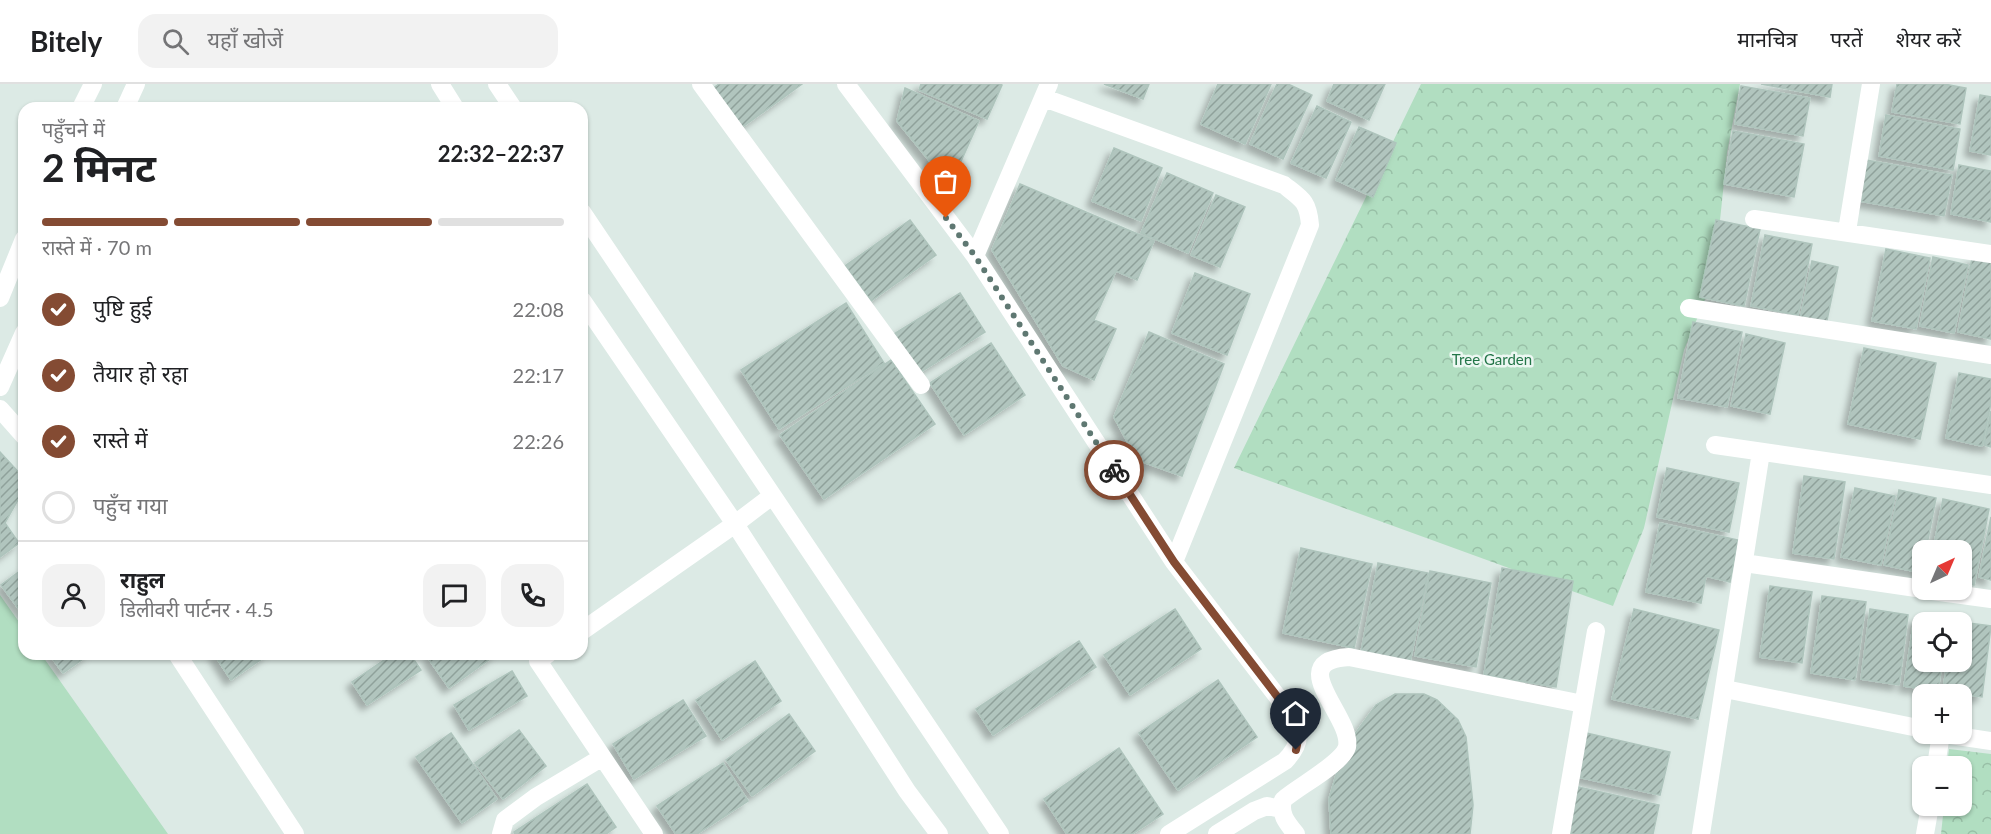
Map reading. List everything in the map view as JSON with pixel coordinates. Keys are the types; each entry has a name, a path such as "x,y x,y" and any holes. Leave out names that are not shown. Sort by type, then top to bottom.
{"street":[{"path":"84,102 93,84"},
{"path":"128,102 136,84"},
{"path":"440,84 451,102"},
{"path":"497,84 509,102"},
{"path":"701,84 921,385"},
{"path":"846,84 975,256 1174,562 1283,704 1294,722 1299,738 1296,750 1285,761 1168,834"},
{"path":"1847,231 1871,84"},
{"path":"975,256 1046,91 1284,185 1299,196 1308,208 1310,225 1174,562"},
{"path":"1754,219 1991,254"},
{"path":"588,221 1000,834"},
{"path":"0,298 18,254"},
{"path":"1689,308 1991,355"},
{"path":"588,309 735,524 907,791 939,834"},
{"path":"0,387 18,346"},
{"path":"0,409 18,429"},
{"path":"1715,444 1991,485"},
{"path":"1701,834 1761,452"},
{"path":"588,627 772,496"},
{"path":"1744,563 1912,587"},
{"path":"1972,596 1991,599"},
{"path":"1561,834 1596,631"},
{"path":"1296,834 1285,820 1281,809 1283,800 1341,757 1347,747 1346,734 1341,721 1320,681 1320,670 1326,662 1349,657 1583,704"},
{"path":"181,660 295,834"},
{"path":"542,660 601,758 654,834"},
{"path":"1725,689 1912,727"},
{"path":"1972,738 1991,741"},
{"path":"501,834 505,820 536,797 601,758"},
{"path":"1217,834 1254,811 1267,806 1281,809"},
{"path":"1925,834 1928,816"}],"green space":[{"name":"Tree Garden","path":"1421,84 1740,84 1727,153 1714,278 1684,350 1644,528 1613,606 1234,468"},
{"path":"0,595 18,620 18,660 45,660 168,834 0,834"},
{"path":"1949,749 1991,754 1991,834 1941,834 1943,816 1972,816 1972,756 1948,756"}],"building":[{"path":"719,84 802,84 741,128 712,89"},
{"path":"921,84 1002,85 987,119 919,90"},
{"path":"1104,84 1149,84 1143,99"},
{"path":"1218,84 1271,84 1245,144 1201,124"},
{"path":"1277,84 1288,84 1312,95 1283,159 1250,144"},
{"path":"1334,84 1385,84 1369,120 1327,101"},
{"path":"1761,84 1832,84 1830,97"},
{"path":"1897,84 1944,84 1966,88 1960,124 1892,112"},
{"path":"1741,86 1810,98 1803,136 1735,124"},
{"path":"905,88 979,121 950,186 897,121"},
{"path":"1980,95 1991,97 1991,155 1970,151"},
{"path":"1317,106 1351,122 1326,178 1291,163"},
{"path":"1886,115 1960,129 1953,170 1879,156"},
{"path":"1359,127 1396,143 1373,197 1336,180"},
{"path":"1733,131 1804,144 1794,197 1724,184"},
{"path":"1114,148 1162,168 1141,221 1092,201"},
{"path":"1866,160 1952,175 1944,216 1859,201"},
{"path":"1959,165 1991,171 1991,222 1951,214"},
{"path":"1167,173 1213,193 1188,253 1141,233"},
{"path":"1020,184 1154,241 1137,280 1116,271 1094,320 1116,329 1094,380 1063,366 992,250"},
{"path":"1216,195 1245,207 1220,267 1191,255"},
{"path":"910,220 936,255 871,301 845,266"},
{"path":"1716,220 1760,229 1744,306 1700,297"},
{"path":"1765,235 1812,244 1798,315 1751,306"},
{"path":"1886,249 1930,258 1916,329 1872,321"},
{"path":"1933,257 1968,265 1954,333 1920,326"},
{"path":"1972,258 1991,262 1991,339 1958,332"},
{"path":"1812,261 1838,267 1826,325 1800,320"},
{"path":"1195,273 1250,294 1227,355 1172,333"},
{"path":"960,293 985,332 919,373 894,334"},
{"path":"846,303 884,363 779,429 741,370"},
{"path":"1693,322 1742,332 1727,407 1678,398"},
{"path":"1149,332 1224,364 1182,476 1137,460 1114,417"},
{"path":"1746,334 1785,343 1770,414 1731,406"},
{"path":"991,343 1025,395 964,435 930,383"},
{"path":"1864,348 1936,363 1920,439 1848,424"},
{"path":"891,360 935,424 824,499 780,435"},
{"path":"1959,373 1991,379 1991,403 1982,446 1946,438"},
{"path":"1991,411 1991,447 1984,445"},
{"path":"0,452 18,472 18,500 5,523 18,544 0,557"},
{"path":"1667,468 1739,483 1729,532 1657,517"},
{"path":"1804,476 1845,482 1834,559 1793,553"},
{"path":"1855,488 1895,496 1881,565 1841,557"},
{"path":"1899,490 1936,498 1928,540 1912,540 1912,571 1884,565"},
{"path":"1943,499 1989,509 1974,585 1972,584 1972,540 1935,540"},
{"path":"1991,517 1991,580 1979,577"},
{"path":"1660,523 1738,540 1730,582 1706,576 1701,603 1646,592"},
{"path":"1301,548 1372,564 1354,648 1283,633"},
{"path":"1378,563 1428,573 1410,662 1361,652"},
{"path":"1502,568 1573,581 1556,687 1484,675"},
{"path":"1430,571 1491,583 1476,667 1415,656"},
{"path":"18,572 18,608 1,585"},
{"path":"1770,586 1812,592 1802,663 1760,657"},
{"path":"1822,596 1866,602 1855,680 1811,673"},
{"path":"1175,609 1201,649 1130,695 1104,655"},
{"path":"1634,609 1719,630 1698,719 1612,699"},
{"path":"1870,609 1908,615 1899,685 1861,679"},
{"path":"1972,623 1991,626 1982,697 1972,695 1972,684 1944,684 1946,672 1972,672"},
{"path":"1912,632 1912,672 1941,672 1939,684 1904,686"},
{"path":"1079,641 1096,667 993,735 976,709"},
{"path":"53,660 81,660 63,673"},
{"path":"218,660 260,660 231,680"},
{"path":"384,660 414,660 421,670 367,705 352,682"},
{"path":"429,660 489,660 449,688"},
{"path":"755,661 781,701 722,740 696,700"},
{"path":"512,671 527,696 469,730 454,705"},
{"path":"1218,680 1257,737 1178,790 1139,733"},
{"path":"1395,694 1424,694 1437,700 1458,720 1466,737 1473,805 1470,834 1331,834 1329,799 1337,772 1355,734 1376,705"},
{"path":"683,700 706,736 634,779 613,744"},
{"path":"789,714 815,751 752,796 726,760"},
{"path":"519,730 546,766 503,799 475,763"},
{"path":"1582,732 1670,752 1660,795 1573,776"},
{"path":"451,733 497,799 462,823 416,757"},
{"path":"1119,748 1163,814 1132,834 1067,834 1044,799"},
{"path":"723,763 748,801 697,834 676,834 657,806"},
{"path":"587,784 616,827 606,834 515,834 514,832"},
{"path":"1574,786 1659,805 1653,834 1564,832"}],"way so far":[{"path":"946,218 975,256 1114,470"}],"route":[{"path":"1114,470 1174,562 1283,704 1294,722 1299,738 1296,750"}]}
